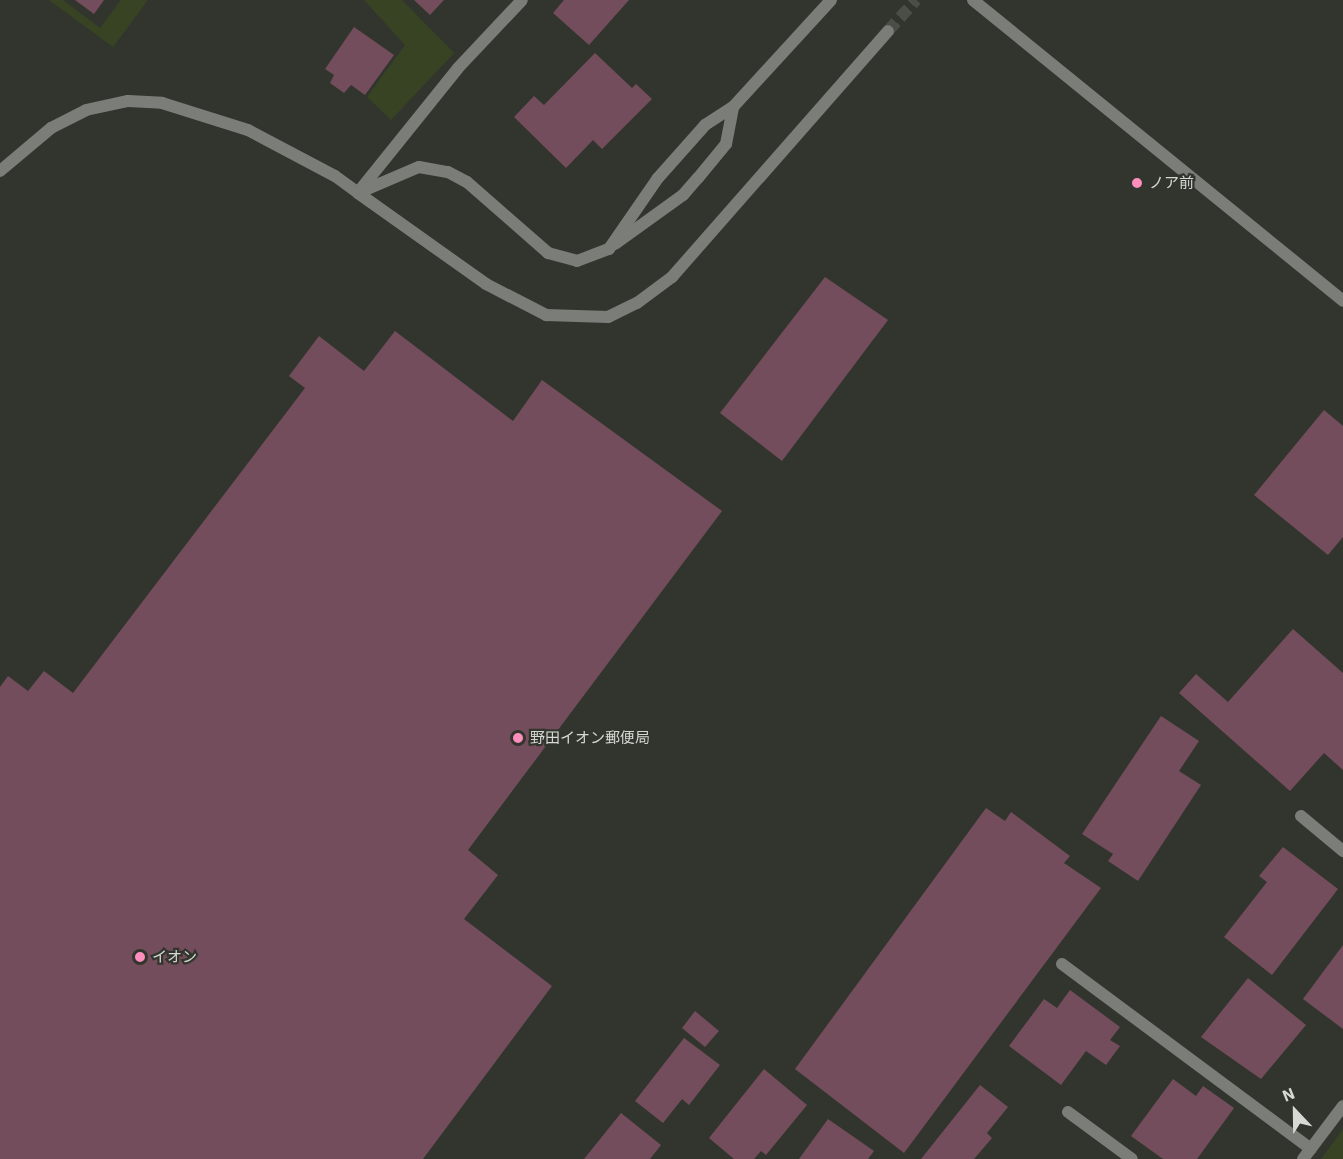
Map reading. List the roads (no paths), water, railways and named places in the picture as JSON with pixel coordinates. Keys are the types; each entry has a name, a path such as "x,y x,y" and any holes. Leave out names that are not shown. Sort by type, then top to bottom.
{"street":[{"path":"358,193 458,68 522,0"},
{"path":"609,249 657,177 705,125 733,107 831,0"},
{"path":"973,0 1343,301"},
{"path":"0,171 51,128 86,110 128,101 162,103 248,130 335,176 486,284 546,315 608,317 637,303 672,277 888,31"},
{"path":"358,193 419,167 448,172 467,182 548,253 577,261 609,249 682,195 726,144 733,107"},
{"path":"1300,816 1343,851"},
{"path":"1062,964 1307,1154 1343,1106"},
{"path":"1068,1112 1132,1159"}],"tunnel":[{"path":"888,31 916,0"}],"place":[{"name":"ノア前","path":"1137,183"},
{"name":"野田イオン郵便局","path":"518,738"},
{"name":"イオン","path":"140,957"}]}
